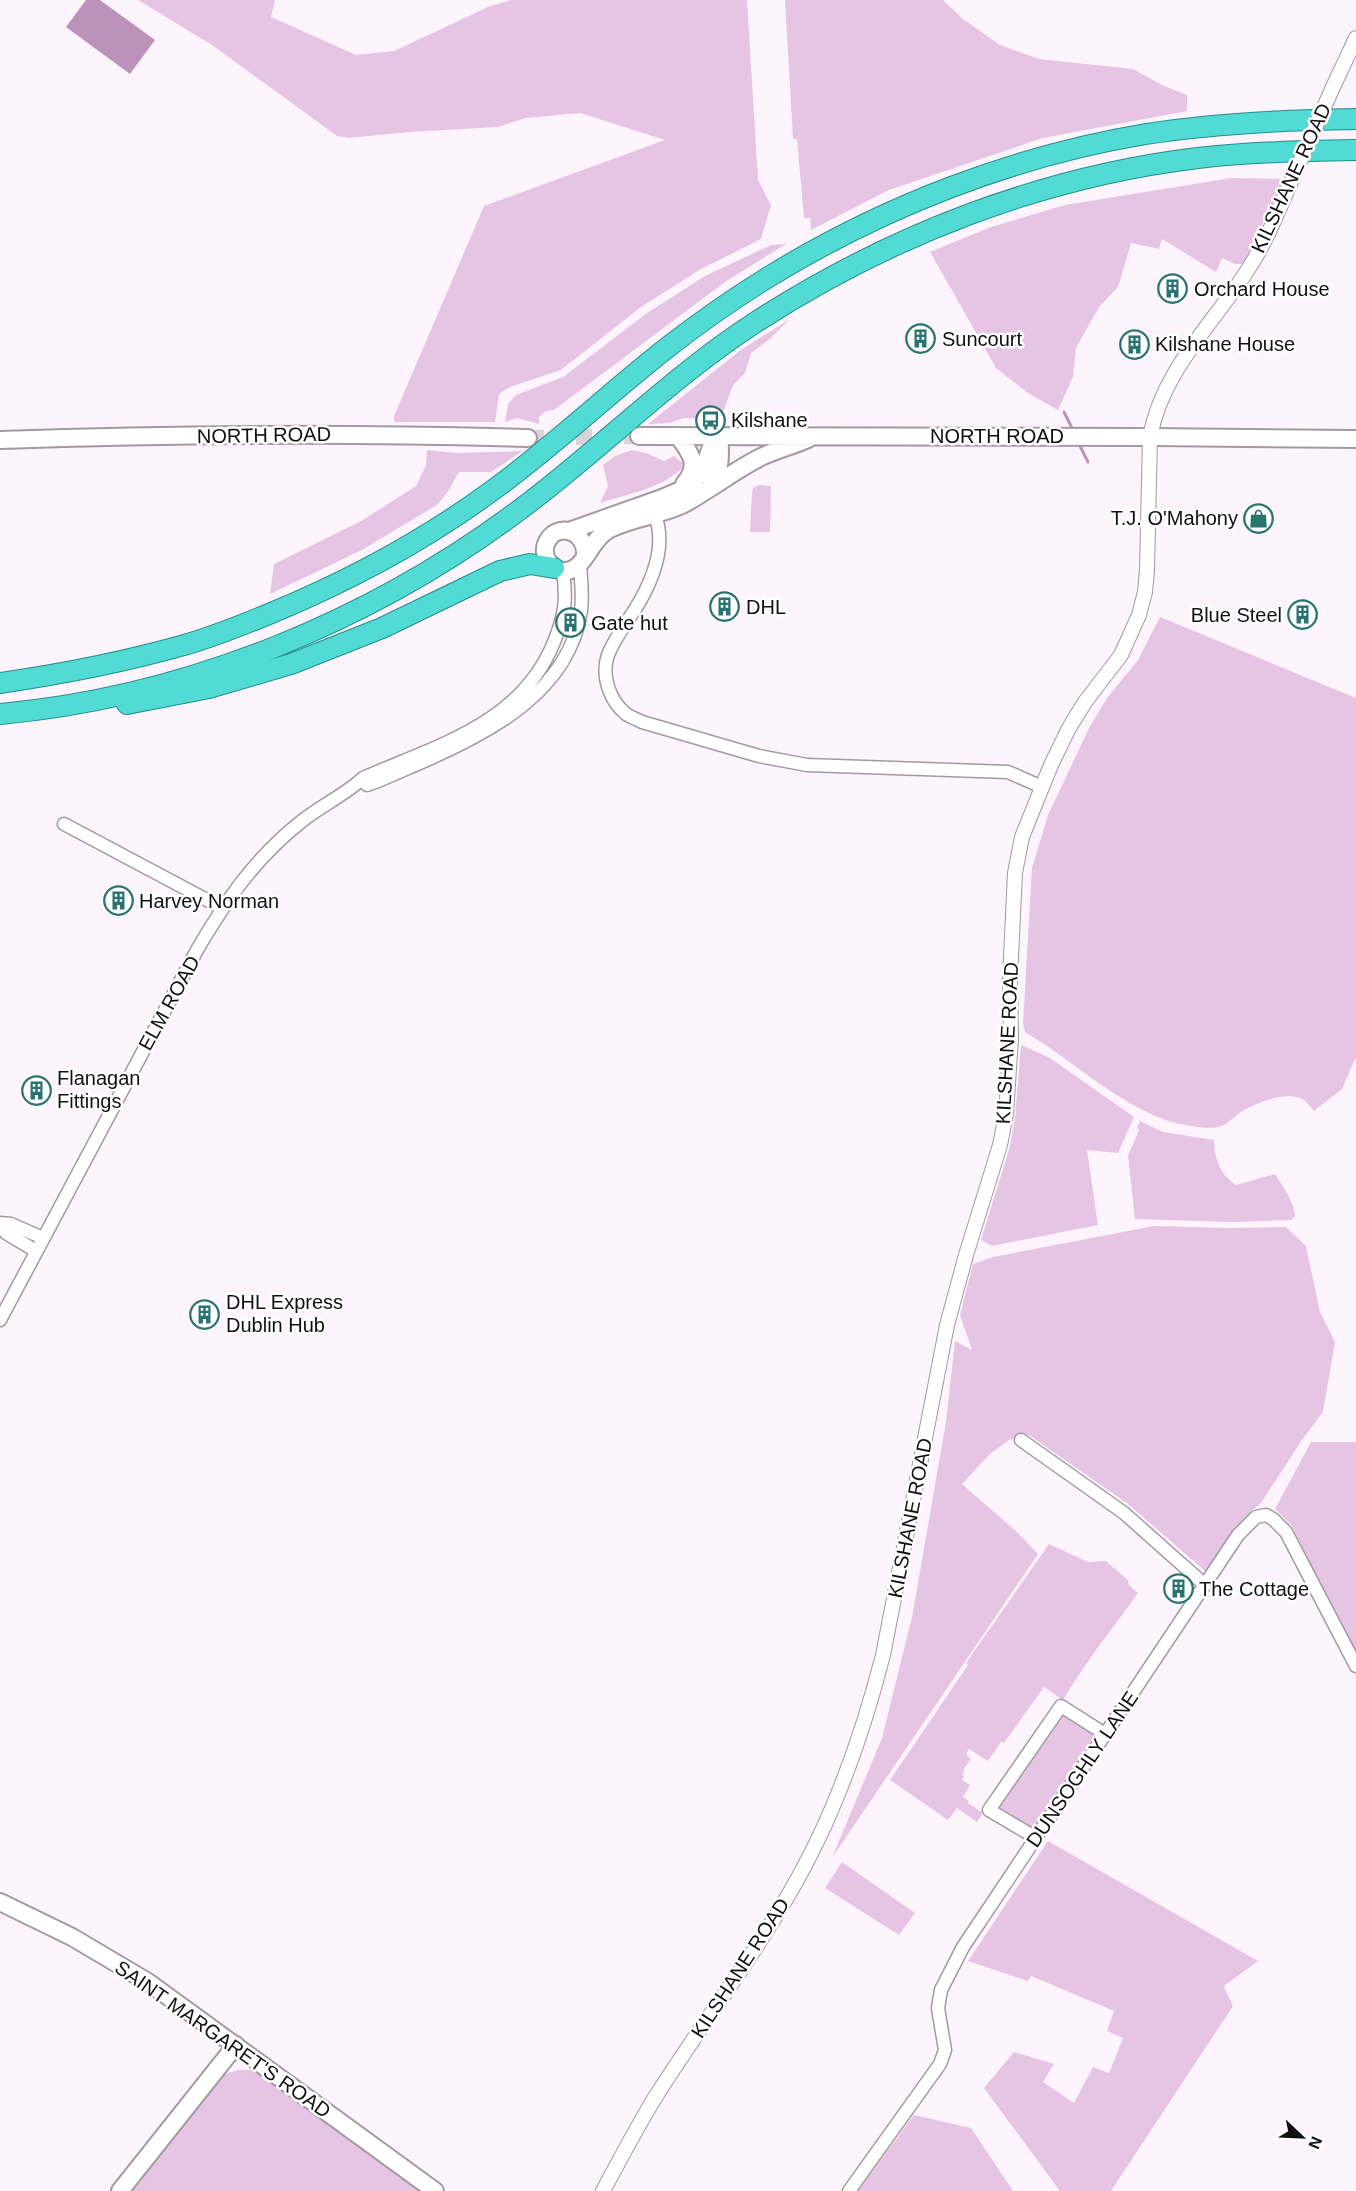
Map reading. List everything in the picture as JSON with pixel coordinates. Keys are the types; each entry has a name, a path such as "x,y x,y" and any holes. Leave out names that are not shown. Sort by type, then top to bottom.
{"highway":[{"path":"0,683 74,672 188,644 300,601 370,568 419,540 492,492 668,347 720,309 810,254 887,214 1020,163 1144,134 1207,126 1296,120 1356,119"},
{"path":"0,714 102,699 210,670 296,638 388,593 438,564 526,505 702,360 754,323 878,253 930,230 1035,192 1099,176 1196,159 1280,151 1356,150"},
{"path":"0,722 154,700 246,678 346,643 500,571 530,564 559,570"}],"main road":[{"name":"NORTH ROAD","path":"0,440 320,434 528,438"},
{"name":"NORTH ROAD","path":"639,436 1076,436 1356,439"},
{"path":"678,436 693,457 693,468 688,479 678,491"},
{"path":"708,488 718,470 721,457 719,436"},
{"path":"719,436 711,447 704,470 690,486 569,531 555,533 546,544 546,557 559,570 569,571 583,559 598,538 608,530 687,502 762,457 814,436"},
{"path":"569,531 581,537 586,548 583,559"},
{"name":"SAINT MARGARET'S ROAD","path":"0,1902 72,1937 138,1976 435,2191"},
{"path":"120,2191 236,2045"}],"street":[{"name":"KILSHANE ROAD","path":"603,2191 657,2096 804,1867 836,1800 870,1706 885,1644 947,1325 1000,1145 1006,1114 1011,1038 1010,978 1015,873 1022,837 1069,728 1085,702 1121,655 1139,615 1145,592 1147,570 1150,437 1153,418 1162,395 1177,368 1248,269 1267,236 1356,38"},
{"path":"655,515 659,531 657,555 652,574 635,609 617,637 608,656 605,672 609,689 616,703 626,714 642,722 782,762 807,765 1008,772 1042,787"},
{"name":"ELM ROAD","path":"351,789 368,785 468,742 498,725 528,702 543,687 563,660 573,639 582,601 583,559"},
{"name":"ELM ROAD","path":"0,1320 153,1031 222,908 248,873 272,845 305,818 351,789 363,778 487,722 515,701 536,677 558,632 566,604 559,570"},
{"path":"64,824 222,908"},
{"path":"0,1223 11,1224 43,1238"},
{"path":"0,1223 6,1233 36,1251"},
{"path":"1021,1440 1124,1513 1205,1585"},
{"name":"DUNSOGHLY LANE","path":"849,2191 940,2064 945,2050 938,2008 941,1990 963,1947 1205,1585 1248,1524 1256,1517 1266,1515 1286,1532 1356,1666"},
{"path":"1036,1838 989,1810 1061,1706 1105,1734"}],"shaded area":[{"path":"86,0 100,0 155,40 130,74 66,27"},
{"path":"138,0 275,0 271,17 356,55 394,51 488,7 511,0 747,0 758,180 771,205 761,239 701,269 641,307 561,370 510,387 499,394 495,422 394,422 394,416 484,206 665,140 580,113 526,118 498,127 349,138 337,136 215,47"},
{"path":"785,0 943,0 963,19 1000,45 1039,59 1133,69 1162,85 1187,95 1187,111 1043,138 889,190 811,230 810,218 804,218 797,139 793,139"},
{"path":"1231,178 1285,179 1243,264 1235,264 1222,258 1216,272 1162,239 1159,249 1131,243 1118,287 1099,307 1076,348 1073,377 1058,410 1028,393 996,368 930,252 991,227 1065,205"},
{"path":"786,244 725,282 554,410 546,411 539,417 539,424 517,418 505,422 508,404 516,395 563,377 647,313 705,276 771,245"},
{"path":"790,319 770,339 751,353 745,373 733,385 722,415 715,419 684,418 669,423 648,424 742,349"},
{"path":"427,450 457,453 523,451 491,472 459,472 437,505 362,550 270,594 274,564 361,521 416,486 426,465"},
{"path":"632,450 664,461 674,456 685,465 677,473 657,485 600,503 608,486 603,465 615,456"},
{"path":"758,485 771,486 770,532 750,532 752,493 753,488"},
{"path":"1160,617 1356,698 1356,1057 1342,1089 1314,1111 1305,1101 1290,1096 1255,1105 1218,1127 1191,1126 1169,1121 1126,1101 1025,1032 1023,1024 1032,868 1048,815 1089,728 1107,698 1138,660"},
{"path":"1021,1045 1050,1058 1134,1117 1118,1153 1087,1150 1098,1225 992,1246 981,1240 1010,1146 1015,1118"},
{"path":"1140,1121 1163,1132 1214,1140 1219,1165 1236,1185 1275,1174 1285,1189 1295,1216 1291,1220 1233,1222 1135,1219 1128,1156 1139,1130 1137,1128"},
{"path":"1154,1226 1286,1227 1306,1246 1320,1312 1335,1342 1323,1412 1261,1503 1249,1513 1210,1568 1205,1571 1128,1504 1029,1435 1009,1440 990,1454 962,1484 1017,1532 1038,1554 832,1858 882,1738 912,1617 946,1422 955,1341 972,1350 960,1315 973,1264 993,1257"},
{"path":"1311,1442 1356,1442 1356,1652 1328,1601 1292,1526 1275,1509"},
{"path":"1049,1544 1088,1562 1106,1561 1129,1581 1128,1584 1138,1593 1063,1700 1044,1687 1004,1743 1001,1742 988,1761 969,1749 966,1754 971,1759 963,1770 965,1771 962,1780 970,1785 963,1797 983,1813 977,1822 957,1808 948,1820 890,1780 968,1665 966,1663"},
{"path":"1064,1714 1102,1734 1034,1834 994,1809 1060,1715"},
{"path":"1048,1841 1258,1961 1224,1986 1233,2006 1111,2191 1060,2191 984,2088 1014,2052 1054,2064 1043,2082 1074,2103 1093,2067 1109,2073 1123,2038 1107,2031 1114,2011 1031,1976 1028,1981 968,1961"},
{"path":"842,1862 915,1913 899,1935 825,1888"},
{"path":"238,2070 254,2070 265,2076 424,2191 128,2191 187,2115 223,2075"},
{"path":"914,2115 971,2128 1013,2191 858,2191"}],"waterway":[{"path":"1064,412 1073,430"},
{"path":"1079,444 1088,462"}],"tunnel":[{"path":"528,438 639,436"}],"place":[{"name":"Orchard House","path":"1173,289"},
{"name":"Suncourt","path":"921,339"},
{"name":"Kilshane House","path":"1134,344"},
{"name":"Kilshane","path":"710,420"},
{"name":"T.J. O'Mahony","path":"1259,518"},
{"name":"DHL","path":"725,607"},
{"name":"Blue Steel","path":"1303,615"},
{"name":"Gate hut","path":"570,623"},
{"name":"Harvey Norman","path":"118,901"},
{"name":"Flanagan Fittings","path":"36,1090"},
{"name":"DHL Express Dublin Hub","path":"205,1314"},
{"name":"The Cottage","path":"1178,1589"}]}
